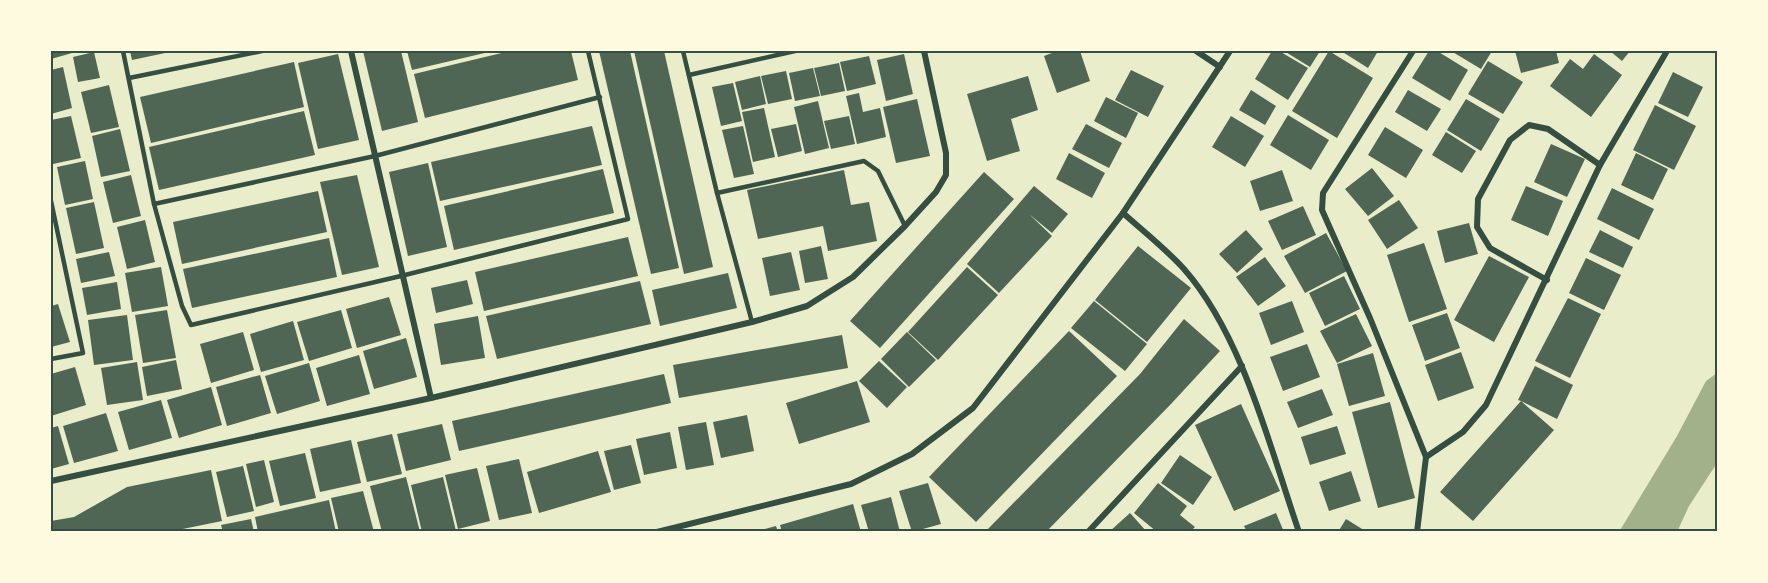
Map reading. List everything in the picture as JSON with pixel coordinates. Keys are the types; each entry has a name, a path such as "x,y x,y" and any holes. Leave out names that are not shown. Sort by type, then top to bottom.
{"street":[{"path":"351,51 401,276 431,398"},
{"path":"51,481 431,398 752,322 807,306 853,277 936,192 946,175 946,153 924,51"},
{"path":"1196,51 1221,67"},
{"path":"657,532 851,484 912,454 973,408 1123,213 1230,51"},
{"path":"1413,51 1323,193 1322,210 1366,307 1426,458 1417,532"},
{"path":"1426,458 1463,432 1486,405 1600,165 1667,51"},
{"path":"1547,280 1490,248 1477,227 1478,199 1510,140 1529,126 1548,129 1600,165"},
{"path":"1123,213 1184,269 1217,316 1242,366 1299,532"},
{"path":"1088,532 1242,366"}],"lane":[{"path":"123,51 154,204 182,306 191,325 401,276 628,219 588,51"},
{"path":"129,78 262,51"},
{"path":"683,51 717,193 752,322"},
{"path":"689,75 795,51"},
{"path":"154,204 375,156 600,97"},
{"path":"717,193 864,161 878,171 905,226"},
{"path":"51,201 83,353 51,359"}],"shaded area":[{"path":"1717,373 1717,463 1689,506 1677,532 1619,532 1677,436 1706,381"}],"building":[{"path":"51,51 72,51 72,53 51,59"},
{"path":"130,51 170,51 170,52 132,60"},
{"path":"363,51 401,51 418,122 382,131"},
{"path":"407,51 489,51 489,52 412,70"},
{"path":"510,51 571,51 578,80 425,118 414,74"},
{"path":"599,51 630,51 679,268 651,274"},
{"path":"634,51 664,51 713,267 684,274"},
{"path":"1057,51 1080,51 1090,81 1057,93 1044,56"},
{"path":"1272,51 1279,51 1308,68 1288,100 1255,79"},
{"path":"1284,51 1320,51 1310,67"},
{"path":"1329,51 1373,78 1337,138 1292,111"},
{"path":"1341,51 1378,51 1368,68"},
{"path":"1429,51 1437,51 1468,70 1450,101 1412,78"},
{"path":"1451,51 1492,51 1481,69"},
{"path":"1515,51 1556,51 1559,63 1521,73"},
{"path":"1610,51 1630,51 1622,61"},
{"path":"94,52 100,78 78,82 73,57"},
{"path":"338,54 359,140 318,149 298,63"},
{"path":"904,54 913,94 886,101 877,60"},
{"path":"1594,54 1622,75 1591,117 1550,86 1570,59 1583,69"},
{"path":"869,56 876,84 847,91 840,62"},
{"path":"1488,61 1523,82 1503,114 1468,94"},
{"path":"294,62 304,107 151,143 140,97"},
{"path":"839,63 845,91 821,96 814,68"},
{"path":"63,67 72,108 51,114 51,70"},
{"path":"813,68 820,96 795,101 789,73"},
{"path":"1131,70 1164,86 1148,117 1115,100"},
{"path":"786,71 792,99 768,104 761,76"},
{"path":"1673,72 1703,87 1688,117 1658,103"},
{"path":"760,76 766,104 742,110 735,82"},
{"path":"1028,76 1038,110 1011,119 1020,151 987,161 967,94"},
{"path":"733,83 742,121 721,126 712,87"},
{"path":"109,85 119,127 91,133 81,92"},
{"path":"1251,90 1276,106 1265,125 1239,110"},
{"path":"1408,90 1441,109 1427,131 1395,112"},
{"path":"859,93 863,112 880,108 886,137 857,144 846,96"},
{"path":"1106,97 1138,113 1126,138 1094,121"},
{"path":"917,99 930,156 896,163 883,107"},
{"path":"1466,99 1500,119 1481,151 1447,130"},
{"path":"818,101 829,148 805,154 794,107"},
{"path":"1655,105 1696,126 1674,170 1633,150"},
{"path":"764,108 775,157 753,162 742,112"},
{"path":"304,111 315,155 159,190 149,147"},
{"path":"1288,115 1329,140 1311,170 1270,145"},
{"path":"71,116 81,158 53,164 51,120"},
{"path":"849,116 855,144 831,149 824,121"},
{"path":"1231,116 1264,136 1245,167 1212,147"},
{"path":"796,124 802,151 778,157 771,129"},
{"path":"1086,124 1122,143 1109,168 1072,149"},
{"path":"592,126 602,165 440,201 431,162"},
{"path":"743,126 754,174 734,178 722,130"},
{"path":"1385,127 1423,150 1406,178 1368,155"},
{"path":"120,129 130,171 101,177 92,136"},
{"path":"1446,132 1476,151 1462,173 1432,155"},
{"path":"1551,144 1585,159 1567,197 1534,182"},
{"path":"1069,153 1105,173 1092,198 1056,179"},
{"path":"1636,153 1668,169 1653,200 1621,185"},
{"path":"85,161 93,199 65,205 57,167"},
{"path":"428,163 447,247 408,256 389,172"},
{"path":"1372,168 1394,196 1368,216 1345,189"},
{"path":"603,169 614,213 454,250 444,206"},
{"path":"844,170 851,205 869,202 877,241 828,251 823,226 758,239 747,190"},
{"path":"1282,170 1293,201 1260,211 1250,181"},
{"path":"984,172 1014,199 880,348 850,321"},
{"path":"131,175 141,216 113,223 103,182"},
{"path":"357,175 379,267 342,275 320,182"},
{"path":"1034,186 1068,214 1052,233 1029,214 1052,236 999,293 967,264"},
{"path":"1526,186 1563,201 1548,236 1511,220"},
{"path":"1612,188 1654,209 1639,240 1597,219"},
{"path":"318,191 327,232 182,264 173,222"},
{"path":"1399,200 1418,228 1387,249 1368,220"},
{"path":"94,202 104,248 76,254 66,208"},
{"path":"1303,206 1316,235 1282,250 1268,221"},
{"path":"145,220 155,262 127,269 117,227"},
{"path":"1469,223 1478,254 1445,263 1437,231"},
{"path":"1246,230 1263,249 1237,273 1219,254"},
{"path":"1600,230 1633,247 1623,268 1589,252"},
{"path":"1326,233 1347,271 1305,293 1284,256"},
{"path":"628,237 638,276 484,311 475,272"},
{"path":"329,238 337,277 192,308 183,269"},
{"path":"1424,243 1447,309 1409,322 1387,255"},
{"path":"821,246 828,279 805,283 799,251"},
{"path":"1138,246 1191,288 1147,342 1095,300"},
{"path":"109,252 115,276 81,283 76,259"},
{"path":"791,252 800,290 770,296 762,258"},
{"path":"1489,256 1529,277 1494,342 1454,320"},
{"path":"1265,257 1286,286 1258,306 1236,277"},
{"path":"1586,258 1621,275 1604,310 1569,293"},
{"path":"161,267 168,306 132,312 125,273"},
{"path":"967,267 998,295 938,360 908,332"},
{"path":"728,273 737,308 660,326 652,290"},
{"path":"1344,276 1360,309 1325,326 1309,293"},
{"path":"467,280 473,304 436,313 431,288"},
{"path":"640,281 651,324 497,359 486,316"},
{"path":"117,282 121,309 87,315 82,288"},
{"path":"389,297 401,335 357,348 346,309"},
{"path":"1568,298 1601,314 1570,378 1535,361"},
{"path":"1094,301 1147,344 1125,371 1071,328"},
{"path":"1292,301 1304,332 1271,345 1259,313"},
{"path":"58,304 70,342 51,347 51,306"},
{"path":"167,310 176,358 143,363 135,315"},
{"path":"341,310 352,348 309,361 297,322"},
{"path":"1447,313 1460,348 1425,361 1412,325"},
{"path":"1356,314 1372,346 1337,363 1320,331"},
{"path":"127,315 133,360 94,365 88,320"},
{"path":"478,316 485,358 441,365 434,324"},
{"path":"1184,319 1220,351 1171,404 1046,532 985,532 1140,374"},
{"path":"293,321 304,360 261,372 250,334"},
{"path":"1069,331 1117,376 976,522 929,477"},
{"path":"243,332 254,370 211,383 200,344"},
{"path":"907,332 936,360 909,387 881,359"},
{"path":"842,335 848,368 679,398 673,365"},
{"path":"406,338 417,377 374,389 363,351"},
{"path":"1307,344 1320,377 1283,391 1270,357"},
{"path":"1461,352 1474,388 1438,401 1425,365"},
{"path":"1373,353 1385,396 1349,406 1337,364"},
{"path":"359,355 370,394 327,406 316,368"},
{"path":"176,360 182,389 147,396 142,367"},
{"path":"879,361 907,387 887,408 859,381"},
{"path":"137,362 143,400 107,405 101,368"},
{"path":"309,363 320,401 277,414 265,376"},
{"path":"1535,366 1573,385 1557,419 1518,400"},
{"path":"75,367 86,405 51,416 51,374"},
{"path":"664,374 671,403 459,451 452,421"},
{"path":"260,375 271,413 227,426 216,387"},
{"path":"857,381 870,422 799,444 786,403"},
{"path":"211,387 222,425 179,438 167,400"},
{"path":"1322,389 1333,415 1298,428 1287,402"},
{"path":"161,400 172,438 129,450 118,412"},
{"path":"1521,401 1554,430 1473,521 1440,492"},
{"path":"1390,402 1415,498 1378,508 1352,412"},
{"path":"1241,404 1280,491 1234,511 1195,425"},
{"path":"106,413 118,451 74,463 63,426"},
{"path":"747,415 754,451 721,458 713,422"},
{"path":"706,422 714,465 686,470 678,427"},
{"path":"442,424 451,460 406,471 397,434"},
{"path":"58,426 69,464 51,469 51,428"},
{"path":"1337,426 1346,454 1310,465 1301,437"},
{"path":"670,432 677,468 644,475 636,439"},
{"path":"392,434 402,474 367,482 357,442"},
{"path":"351,440 361,483 320,492 310,449"},
{"path":"631,445 641,483 614,490 604,451"},
{"path":"598,451 611,492 539,513 527,472"},
{"path":"305,453 316,498 280,506 269,461"},
{"path":"1180,455 1212,477 1193,505 1161,483"},
{"path":"519,459 532,513 499,520 486,466"},
{"path":"264,460 274,502 256,507 246,464"},
{"path":"243,466 254,511 227,517 216,472"},
{"path":"477,468 490,521 458,529 445,475"},
{"path":"211,470 222,521 168,532 51,532 51,521 74,517 127,487"},
{"path":"1351,471 1361,501 1329,511 1319,482"},
{"path":"406,477 420,532 382,532 370,486"},
{"path":"443,477 456,531 422,532 411,485"},
{"path":"928,483 941,524 912,532 899,491"},
{"path":"1158,483 1187,506 1180,515 1195,527 1190,532 1157,532 1134,513"},
{"path":"363,491 374,532 339,532 331,498"},
{"path":"891,497 900,532 869,532 861,505"},
{"path":"329,500 336,532 258,532 255,517"},
{"path":"853,504 861,532 782,532 780,525"},
{"path":"1130,513 1147,532 1109,532"},
{"path":"1276,513 1284,532 1247,532 1244,526"},
{"path":"251,519 254,532 223,532 221,525"},
{"path":"1346,519 1367,532 1338,532"},
{"path":"776,526 778,532 757,531"}]}
